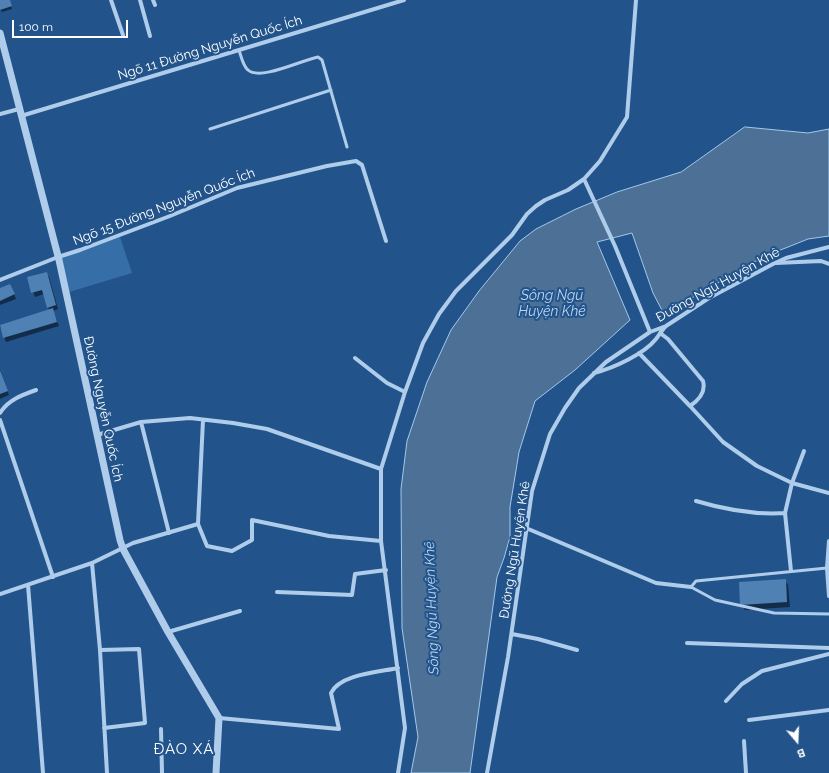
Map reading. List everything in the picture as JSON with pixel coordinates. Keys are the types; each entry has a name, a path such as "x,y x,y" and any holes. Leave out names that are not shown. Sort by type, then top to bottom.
{"street":[{"path":"111,0 123,35"},
{"path":"140,0 150,36"},
{"name":"Ngõ 11 Đường Nguyễn Quốc Ích","path":"0,114 20,112 239,50 404,0"},
{"path":"398,773 405,728 386,570 381,541 381,470 405,392 422,343 439,314 456,291 512,235 536,206 545,200 568,190 584,179 600,161 627,117 636,0"},
{"name":"Đường Nguyễn Quốc Ích","path":"0,33 58,257 112,508 124,549 168,632 219,718"},
{"name":"Ngõ 15 Đường Nguyễn Quốc Ích","path":"0,280 170,216 237,188 327,166 356,161 362,165 386,241"},
{"path":"584,179 615,246 650,332"},
{"name":"Đường Ngũ Huyện Khê","path":"487,773 512,634 532,491 550,434 565,408 579,388 606,362 650,332 666,326 709,298 773,264 786,258 829,247"},
{"path":"773,264 820,261 829,264"},
{"path":"594,373 606,370 639,353 656,339 666,326"},
{"path":"660,333 668,339 703,381 704,386 702,394 696,402 690,406"},
{"path":"639,353 723,442 757,466 792,483 829,493"},
{"path":"355,358 387,383 405,392"},
{"path":"0,413 4,406 19,397 36,390"},
{"path":"97,435 141,422 190,418 233,423 267,429 381,470"},
{"path":"0,420 53,577"},
{"path":"203,420 198,524 207,546 232,551 252,540 252,520 329,536 381,541"},
{"path":"141,422 169,533"},
{"path":"791,571 785,513 792,483 804,451"},
{"path":"696,501 717,508 758,514 785,513"},
{"path":"0,594 92,563 124,549 133,543 198,524"},
{"path":"526,528 656,583 691,587"},
{"path":"829,541 827,568 829,596"},
{"path":"92,563 100,650 107,773"},
{"path":"277,592 352,595 354,574 386,570"},
{"path":"28,585 43,773"},
{"path":"168,632 240,611"},
{"path":"512,634 538,639 577,650"},
{"path":"687,642 829,647 829,643"},
{"path":"100,650 139,649 146,723 104,728"},
{"path":"726,702 742,684 762,671 829,654"},
{"path":"216,773 219,718 339,729 331,693 337,685 356,677 398,668"},
{"path":"749,720 829,710"},
{"path":"160,729 162,773"},
{"path":"744,741 746,773"}],"lane":[{"path":"239,50 246,68 249,72 257,74 270,72 308,58 318,57 322,60 347,147"},
{"path":"210,129 331,90"},
{"path":"827,568 696,581 691,587 714,600 774,613 829,614"}],"shaded area":[{"path":"120,237 132,273 69,292 61,257"}],"water":[{"name":"Sông Ngũ Huyện Khê","path":"745,127 808,133 829,129 829,236 808,239 763,257 664,314 653,293 632,233 597,242 630,320 575,370 535,401 519,452 510,507 510,537 497,577 470,773 411,773 418,737 402,628 401,489 407,441 427,382 451,330 479,291 520,241 536,229 576,209 617,192 681,172"}],"building":[{"path":"0,0 10,0 12,6 0,10"},
{"path":"47,272 56,305 47,308 42,290 31,293 27,277"},
{"path":"10,284 15,294 0,301 0,288"},
{"path":"53,308 57,322 3,338 0,325"},
{"path":"0,370 8,391 0,394"},
{"path":"786,579 787,602 740,605 739,582"}],"district":[{"name":"ĐÀO XÁ","path":"184,749"}]}
